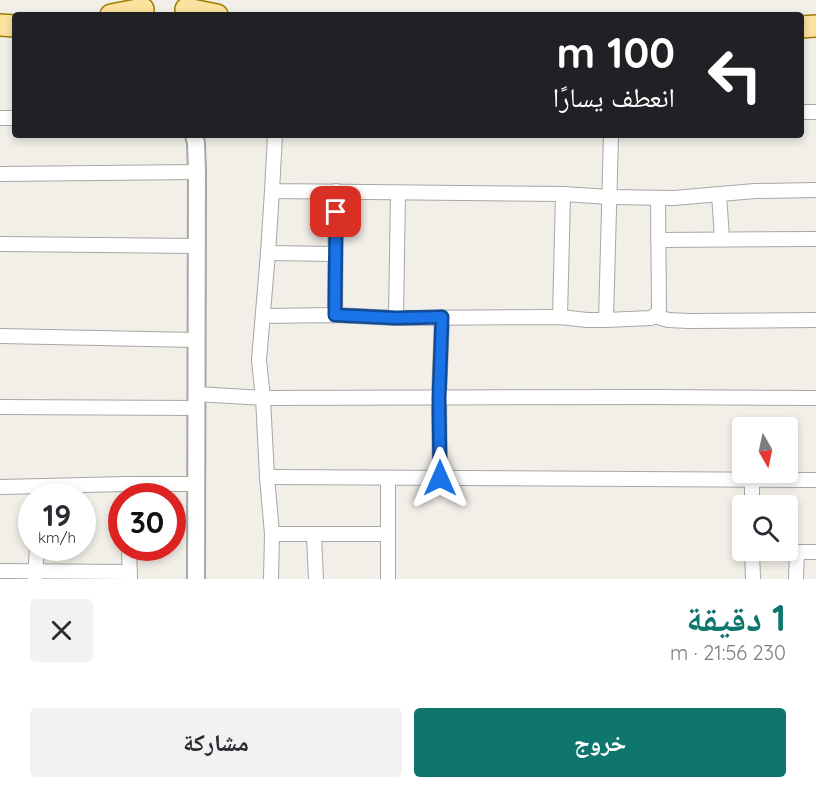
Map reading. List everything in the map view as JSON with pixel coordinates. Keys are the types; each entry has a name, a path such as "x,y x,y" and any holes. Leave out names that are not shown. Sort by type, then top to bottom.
{"main road":[{"path":"126,12 147,8"},
{"path":"182,8 203,12"}],"street":[{"path":"195,138 197,171 196,579"},
{"path":"271,579 272,534 259,360 275,138"},
{"path":"606,320 611,138"},
{"path":"0,174 197,171"},
{"path":"272,191 563,194 658,198 755,191 816,190"},
{"path":"335,315 336,191"},
{"path":"396,318 398,193"},
{"path":"560,316 563,194"},
{"path":"719,194 722,239"},
{"path":"655,316 659,309 658,198"},
{"path":"658,240 816,239"},
{"path":"0,244 197,246"},
{"path":"268,253 335,254"},
{"path":"262,316 335,315 396,318 560,316 586,320 638,319 655,316 679,321 816,320"},
{"path":"440,478 439,398 442,317"},
{"path":"0,336 196,340"},
{"path":"0,406 263,398 816,398"},
{"path":"267,477 732,480"},
{"path":"388,478 388,579"},
{"path":"798,480 816,480"},
{"path":"186,485 196,484"},
{"path":"0,487 18,489"},
{"path":"272,534 388,534"},
{"path":"314,535 316,579"},
{"path":"798,552 816,552"},
{"path":"0,571 35,575 130,576 129,561"},
{"path":"752,561 753,579"},
{"path":"796,561 796,579"}],"route":[{"path":"336,212 335,315 396,318 442,317 439,398 440,478"}]}
